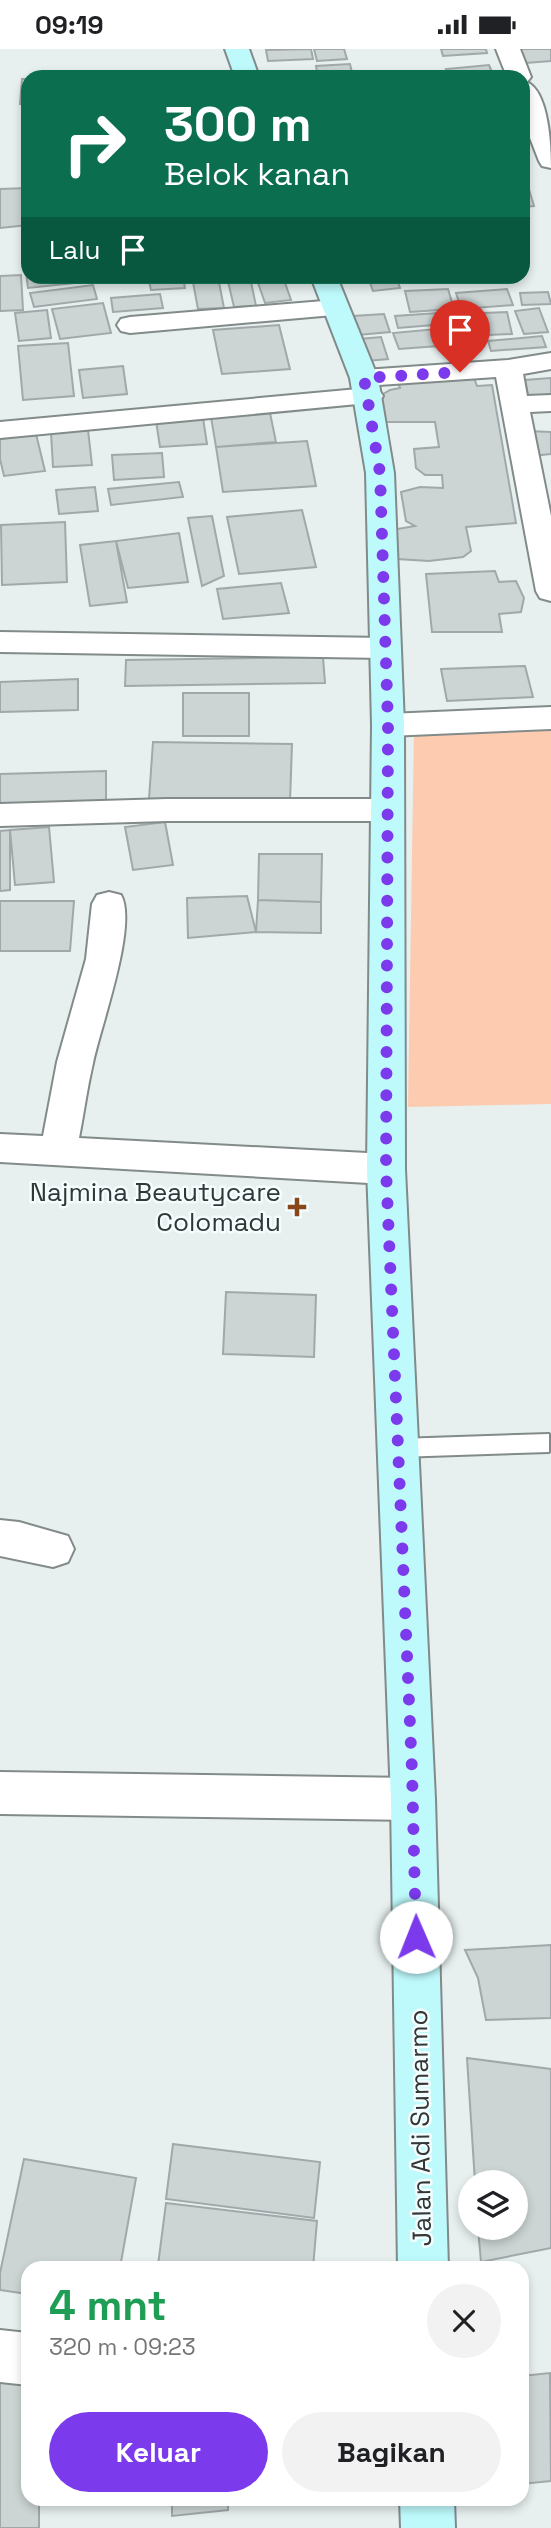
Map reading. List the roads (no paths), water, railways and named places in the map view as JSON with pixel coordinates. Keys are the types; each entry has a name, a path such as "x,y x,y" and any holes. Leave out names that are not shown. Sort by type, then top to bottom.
{"main road":[{"path":"237,49 244,70"},
{"name":"Jalan Adi Sumarmo","path":"330,292 367,387 380,473 388,725 386,1169 413,1799 422,2261"},
{"path":"427,2506 428,2528"}],"street":[{"path":"508,49 516,70"},
{"path":"530,97 542,112 551,161"},
{"path":"130,325 330,292"},
{"path":"0,431 367,387 551,361"},
{"path":"508,368 551,591"},
{"path":"514,405 551,403"},
{"path":"0,642 385,648"},
{"path":"388,725 551,717"},
{"path":"0,815 167,810 387,810"},
{"path":"58,1152 75,1062 103,959 109,904"},
{"path":"0,1148 386,1169"},
{"path":"0,1538 53,1549"},
{"path":"0,1793 413,1799"},
{"path":"0,2356 21,2358"}],"lane":[{"path":"398,1448 549,1443"}],"place":[{"name":"Najmina Beautycare Colomadu","path":"297,1207"}]}
